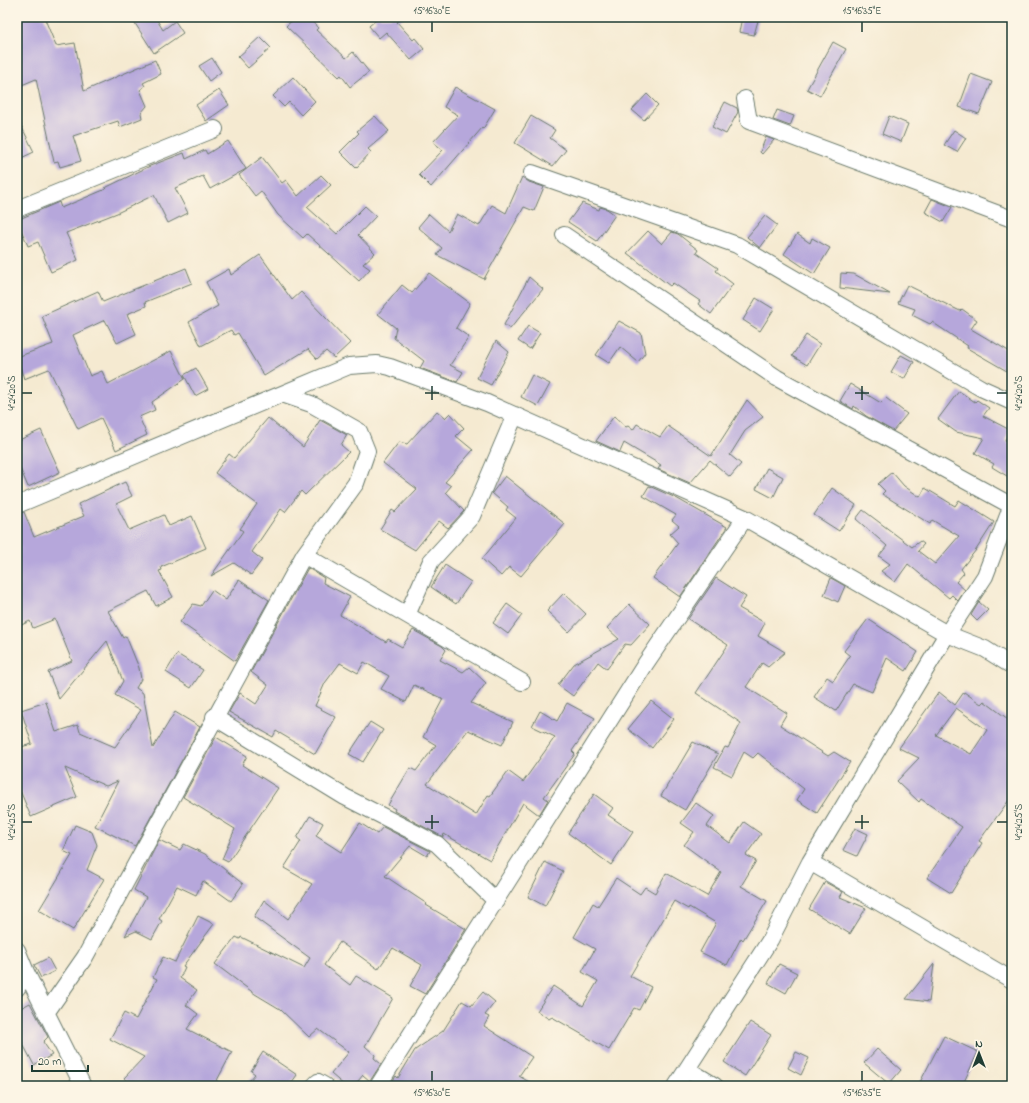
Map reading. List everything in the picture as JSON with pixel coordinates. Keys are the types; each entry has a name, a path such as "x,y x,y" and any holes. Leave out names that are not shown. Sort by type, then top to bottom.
{"street":[{"path":"745,99 749,120 1012,219"},
{"path":"17,208 215,130"},
{"path":"532,173 737,245 981,388 1012,402"},
{"path":"564,235 777,378 1012,506 985,576 947,634 810,862 770,940 676,1086"},
{"path":"17,504 349,366 377,364 390,367 515,415 745,518 947,634 985,649 1012,666"},
{"path":"46,1013 85,957 214,717 304,555 356,484 367,451 359,431 311,404 282,394"},
{"path":"407,616 431,561 472,516 515,415"},
{"path":"378,1086 646,663 745,518"},
{"path":"304,555 522,682"},
{"path":"214,717 344,797 437,844 496,901"},
{"path":"810,862 1012,980"},
{"path":"17,950 26,972 83,1086"},
{"path":"17,988 26,972"},
{"path":"687,1069 715,1086"},
{"path":"314,1086 318,1082 325,1086"}],"building":[{"path":"17,17 44,17 56,46 75,43 84,91 155,60 161,74 143,83 145,86 140,90 147,106 141,113 142,118 120,127 118,121 73,136 81,161 60,167 58,161 54,162 36,79 17,87"},
{"path":"131,17 155,17 163,30 175,21 183,33 154,53"},
{"path":"296,17 308,17 318,28 316,30 346,58 353,52 369,72 350,87 341,75 339,77 286,26"},
{"path":"374,17 404,17 397,22 413,40 415,38 424,49 411,60 386,32 379,38 369,26 376,20"},
{"path":"742,17 759,17 754,35 739,32"},
{"path":"260,37 271,48 248,68 238,57"},
{"path":"833,42 846,49 820,96 807,89"},
{"path":"212,58 221,72 209,81 199,66"},
{"path":"971,74 992,82 979,114 959,107"},
{"path":"293,77 315,101 301,115 289,102 284,107 273,96"},
{"path":"455,87 495,109 483,129 482,128 431,187 419,175 443,150 433,142 458,115 444,107"},
{"path":"219,90 229,105 206,121 196,105"},
{"path":"647,94 658,105 644,120 632,110"},
{"path":"725,102 737,108 738,112 726,134 712,127"},
{"path":"777,110 794,116 790,126 773,120"},
{"path":"375,116 389,131 368,149 371,152 356,168 340,152 359,133 357,131"},
{"path":"531,116 555,130 550,138 566,150 553,166 515,143"},
{"path":"889,116 908,124 901,142 882,134"},
{"path":"17,117 34,152 17,160"},
{"path":"954,130 966,138 957,152 944,145"},
{"path":"766,137 774,140 762,154 760,152"},
{"path":"228,141 246,169 210,189 203,176 175,188 188,213 168,223 154,195 117,213 66,233 78,260 51,272 38,242 28,246 17,220 59,202 61,208 106,189 105,188 150,166 184,153 186,159 205,150 207,154"},
{"path":"262,157 282,183 286,180 298,196 321,175 331,185 307,207 337,234 365,206 376,216 358,235 375,253 363,264 370,269 359,281 307,234 303,238 278,215 261,191 255,196 239,175"},
{"path":"522,177 529,182 544,187 534,211 524,207 484,279 437,255 442,248 418,227 429,214 448,231 457,214 479,226 492,205 506,213"},
{"path":"932,199 952,207 943,222 925,212"},
{"path":"582,203 599,210 600,207 607,209 615,215 597,241 568,222"},
{"path":"765,216 777,225 760,248 747,237"},
{"path":"648,231 662,244 672,232 678,234 698,250 696,253 718,268 716,271 733,284 711,314 698,304 700,301 673,283 670,286 627,253"},
{"path":"797,234 810,243 812,238 830,248 814,274 784,254"},
{"path":"260,255 292,300 301,292 350,343 334,358 326,351 317,359 308,349 264,376 238,333 234,335 231,330 201,346 189,322 218,306 206,282 229,269 231,275"},
{"path":"186,268 192,283 145,302 146,306 127,314 136,334 117,343 105,320 73,335 90,376 102,371 108,384 171,351 185,379 152,402 155,410 139,417 147,435 116,450 101,418 78,429 49,369 24,379 17,357 53,344 42,316 98,291 103,302"},
{"path":"429,273 470,303 456,328 469,337 450,365 463,372 457,382 420,368 424,361 394,338 396,328 378,314 402,285 412,293"},
{"path":"841,273 854,274 890,294 840,288"},
{"path":"529,277 543,289 510,329 504,325"},
{"path":"907,285 960,311 962,309 977,320 971,329 1012,353 1012,374 967,348 968,346 932,322 930,324 912,315 915,309 898,303"},
{"path":"756,298 774,309 760,331 743,320"},
{"path":"619,321 641,333 645,353 638,362 620,347 609,363 596,355"},
{"path":"528,326 540,333 530,349 518,341"},
{"path":"806,335 820,344 807,365 792,356"},
{"path":"496,341 509,352 491,385 477,378"},
{"path":"901,355 914,362 904,379 891,372"},
{"path":"196,368 208,389 195,396 184,375"},
{"path":"532,375 550,384 538,406 521,397"},
{"path":"850,384 881,403 886,398 907,414 893,431 866,416 854,406 853,409 840,401"},
{"path":"959,391 975,402 977,400 989,408 983,416 1010,430 1005,440 1012,444 1012,479 992,467 994,464 975,453 984,438 956,432 938,419"},
{"path":"747,400 763,417 745,431 730,455 741,464 730,477 710,460 690,483 658,469 661,465 624,443 620,452 596,441 614,416 626,427 628,426 633,430 637,424 660,437 668,426 711,456"},
{"path":"437,411 445,418 450,413 464,428 456,436 473,450 445,482 451,486 446,492 464,511 448,528 439,521 415,550 380,529 392,510 395,512 417,489 383,463 399,442 407,444"},
{"path":"268,418 303,447 320,420 347,435 341,445 349,452 305,495 301,491 285,512 281,509 252,552 262,560 251,575 234,563 211,576 243,531 240,529 257,504 215,473 229,454 234,458"},
{"path":"41,430 60,472 28,487 17,461 17,441"},
{"path":"767,468 783,477 773,498 756,489"},
{"path":"892,472 904,486 920,497 925,488 955,506 959,500 994,522 976,550 961,569 964,573 956,582 965,590 958,601 952,595 949,598 908,564 895,582 881,571 890,564 879,556 887,546 856,519 863,510 912,547 920,541 924,544 918,551 935,564 959,536 932,520 930,524 882,494 885,491 878,484"},
{"path":"505,476 565,524 521,576 509,567 501,576 482,559 516,518 506,510 508,507 492,493"},
{"path":"125,482 132,496 116,504 129,530 164,515 169,526 192,516 206,548 161,567 162,570 159,571 173,597 156,606 148,591 108,611 123,638 126,636 139,668 141,679 136,688 143,693 153,748 175,712 200,727 135,846 95,826 118,781 106,786 65,768 77,797 31,817 17,783 17,748 32,744 21,710 46,702 56,732 78,725 80,732 115,747 141,710 115,695 123,681 107,641 59,699 48,672 72,661 55,619 33,628 30,621 17,627 17,514 24,512 34,537 84,516 78,504"},
{"path":"649,486 676,498 727,527 680,597 653,578 678,543 670,534 679,526 672,520 676,515 643,496"},
{"path":"832,488 856,505 839,531 814,515"},
{"path":"445,565 471,582 456,604 431,587"},
{"path":"308,568 324,578 323,583 350,597 340,615 386,642 388,639 402,647 413,630 442,646 446,650 440,660 463,672 469,667 486,683 471,703 513,722 502,745 468,730 427,784 476,815 488,795 490,796 508,771 523,782 555,737 532,726 540,711 557,721 567,703 595,718 572,751 575,754 544,797 548,800 539,815 523,803 490,860 444,834 443,837 394,811 395,809 388,805 410,768 416,771 436,745 423,737 443,699 414,685 406,702 381,689 389,676 364,662 358,673 340,663 325,683 315,706 336,717 315,754 276,731 273,737 229,712 240,693 256,704 268,685 251,672"},
{"path":"716,578 746,597 739,608 765,623 758,636 785,652 768,667 762,663 746,687 787,713 780,725 828,756 834,752 850,762 817,813 797,800 804,789 758,753 753,758 744,752 732,776 714,767 725,747 728,748 741,723 696,693 728,645 688,619"},
{"path":"831,578 845,586 838,602 824,595"},
{"path":"239,580 269,600 235,661 180,622 193,604 201,606 212,590 226,600"},
{"path":"564,593 586,614 569,632 547,611"},
{"path":"979,602 988,610 977,621 971,615"},
{"path":"507,604 522,615 508,634 493,623"},
{"path":"629,604 650,624 631,645 625,644 607,669 598,662 573,696 558,685 574,664 619,639 607,628"},
{"path":"868,619 918,652 906,671 887,658 872,692 853,684 836,711 814,697 827,677 833,681 850,656 844,651"},
{"path":"177,654 203,670 191,688 166,672"},
{"path":"939,692 955,705 964,692 981,704 984,701 1012,722 1012,796 979,841 982,843 951,893 927,878 962,827 921,799 919,802 897,781 919,758 899,748","holes":["956,708 987,730 971,754 936,735"]},
{"path":"651,701 674,719 652,748 628,729"},
{"path":"370,722 383,730 363,762 349,754"},
{"path":"216,737 247,756 242,765 278,788 228,862 222,859 235,829 183,797"},
{"path":"693,742 718,754 685,810 661,796"},
{"path":"594,794 613,808 608,815 633,832 611,865 568,833"},
{"path":"696,803 714,816 707,826 730,843 744,822 761,834 746,855 756,861 741,886 767,901 743,940 741,938 727,965 700,952 716,923 689,907 688,909 674,901 630,976 651,987 639,1010 634,1008 609,1050 552,1017 549,1019 537,1011 553,986 583,1006 598,981 582,972 595,949 574,937 593,903 598,906 616,878 640,894 645,887 655,893 666,873 707,896 721,872 684,845 694,832 681,823"},
{"path":"310,816 323,823 316,836 341,852 360,823 377,834 383,827 430,851 427,856 410,846 385,876 427,904 426,905 466,929 425,994 410,986 422,965 393,948 378,969 340,942 324,965 350,985 356,976 393,998 365,1046 375,1055 374,1058 381,1064 370,1081 363,1075 354,1086 345,1086 331,1074 349,1052 318,1029 309,1037 280,1009 255,994 215,964 236,937 240,939 241,937 304,968 310,958 254,917 264,900 288,919 312,884 284,868 301,841 297,838"},
{"path":"75,825 92,832 97,845 87,870 104,879 73,930 39,910 72,855 63,851"},
{"path":"855,828 868,834 857,856 843,850"},
{"path":"159,840 180,850 184,844 205,854 243,884 231,901 203,881 196,895 177,886 159,919 162,921 152,939 136,931 125,936 146,897 134,890"},
{"path":"545,862 563,871 545,906 528,897"},
{"path":"825,882 843,892 840,897 866,908 850,934 809,909"},
{"path":"198,916 214,924 183,966 185,967 180,978 197,990 186,1005 198,1014 187,1029 232,1052 214,1086 133,1086 124,1078 144,1057 110,1039 124,1013 136,1019 157,979 153,977 163,957 175,962"},
{"path":"48,958 55,971 41,978 34,965"},
{"path":"779,964 797,973 786,993 768,983"},
{"path":"934,964 929,1002 906,999"},
{"path":"483,992 495,1002 485,1015 489,1017 484,1026 532,1057 519,1076 536,1086 389,1086 396,1076 398,1078 415,1050 443,1031 462,1001 471,1006"},
{"path":"30,1003 48,1037 43,1042 52,1055 34,1065 17,1033 17,1010"},
{"path":"750,1022 771,1035 745,1076 724,1062"},
{"path":"944,1036 978,1052 962,1086 918,1086"},
{"path":"877,1049 901,1070 889,1084 864,1063"},
{"path":"263,1052 297,1075 289,1086 245,1086 255,1074 251,1071"},
{"path":"796,1052 809,1058 801,1075 788,1068"}]}
